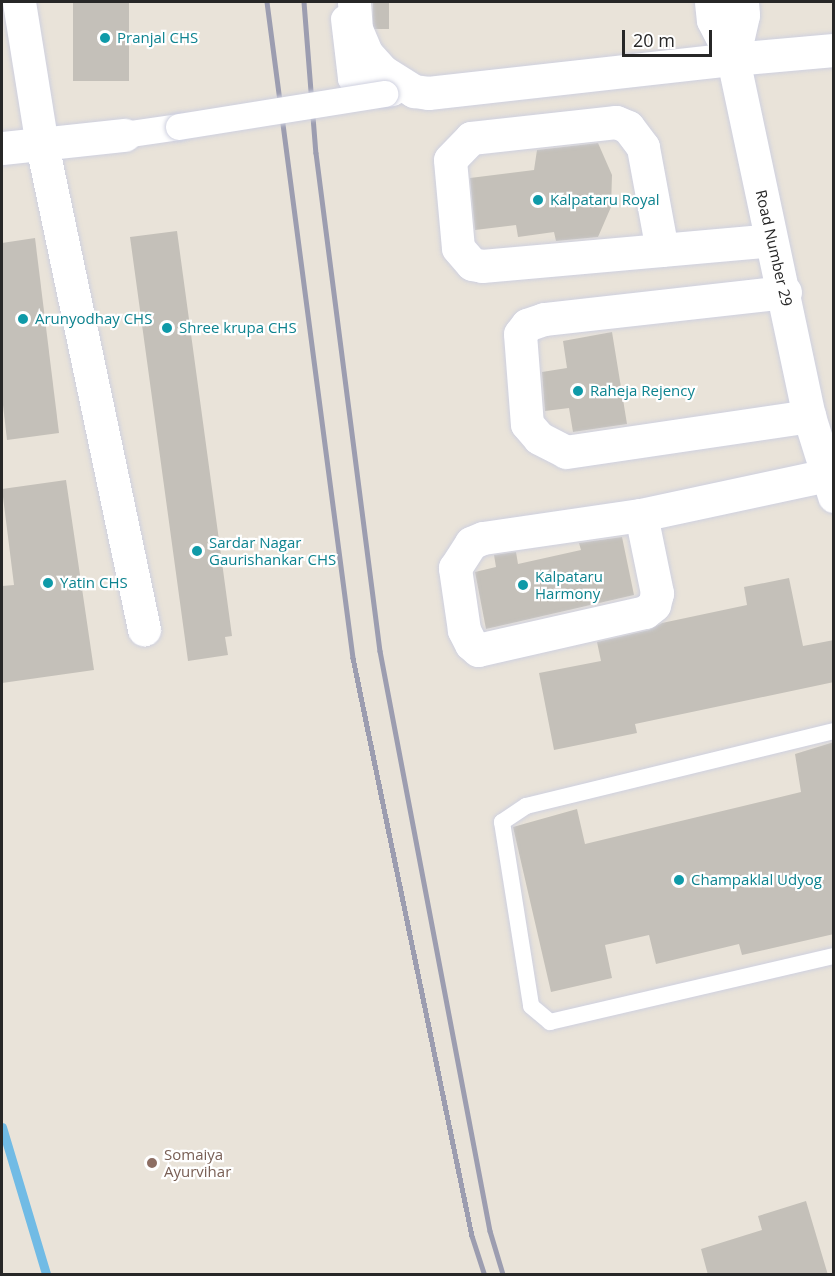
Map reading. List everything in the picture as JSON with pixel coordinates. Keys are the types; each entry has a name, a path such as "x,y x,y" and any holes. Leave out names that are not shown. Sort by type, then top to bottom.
{"street":[{"path":"19,2 42,145 144,629"},
{"path":"342,2 351,79 371,77 400,92"},
{"path":"354,2 356,29 366,53 400,92"},
{"name":"Road Number 29","path":"711,2 713,20 733,58 771,240 785,292 809,416 831,481"},
{"path":"733,58 743,15 742,2"},
{"path":"2,148 179,128 400,92 480,89 733,58 834,50"},
{"path":"662,250 643,147 627,127 616,122 471,138 450,160 458,248 472,264 662,250 771,240"},
{"path":"785,292 544,319 527,325 520,334 527,424 539,438 566,452 809,416"},
{"path":"641,515 657,593 654,605 645,612 478,650 471,644 464,630 455,568 471,543 483,538 641,515 831,481"}],"lane":[{"path":"834,731 526,806 502,822 531,1006 550,1022 834,956"}],"building":[{"name":"Pranjal CHS","path":"73,2 129,2 129,81 73,81"},
{"path":"373,2 389,2 389,29 373,29"},
{"name":"Kalpataru Royal","path":"598,143 612,175 611,207 598,237 556,241 554,232 518,237 516,225 475,230 470,178 534,170 537,150"},
{"path":"177,231 232,636 225,637 228,655 188,661 130,237"},
{"name":"Arunyodhay CHS","path":"35,238 59,433 7,440 2,396 2,243"},
{"name":"Raheja Rejency","path":"612,332 627,424 573,432 569,408 545,411 542,372 567,368 563,341"},
{"name":"Yatin CHS","path":"66,480 94,670 2,683 2,586 14,585 2,489"},
{"name":"Kalpataru Harmony","path":"622,537 634,595 486,629 475,572 496,567 494,555 516,552 518,564 581,550 579,543"},
{"path":"789,578 803,646 834,640 834,682 635,724 637,733 554,750 539,673 601,661 597,642 649,630 662,623 747,605 744,587"},
{"name":"Champaklal Udyog","path":"834,742 834,934 742,955 739,944 656,964 649,935 605,945 612,978 551,992 513,827 577,809 585,844 801,792 795,754"},
{"path":"806,1201 828,1275 708,1275 701,1249 762,1230 758,1216"}],"waterway":[{"path":"2,1127 46,1274"}],"railway":[{"path":"267,2 353,658 472,1236 484,1274"},
{"path":"304,2 316,153 380,651 490,1231 503,1274"}],"place":[{"name":"Pranjal CHS","path":"105,38"},
{"name":"Kalpataru Royal","path":"538,200"},
{"name":"Arunyodhay CHS","path":"23,319"},
{"name":"Shree krupa CHS","path":"167,328"},
{"name":"Raheja Rejency","path":"578,391"},
{"name":"Sardar Nagar Gaurishankar CHS","path":"197,551"},
{"name":"Yatin CHS","path":"48,583"},
{"name":"Kalpataru Harmony","path":"523,585"},
{"name":"Champaklal Udyog","path":"679,880"},
{"name":"Somaiya Ayurvihar","path":"152,1163"}]}
